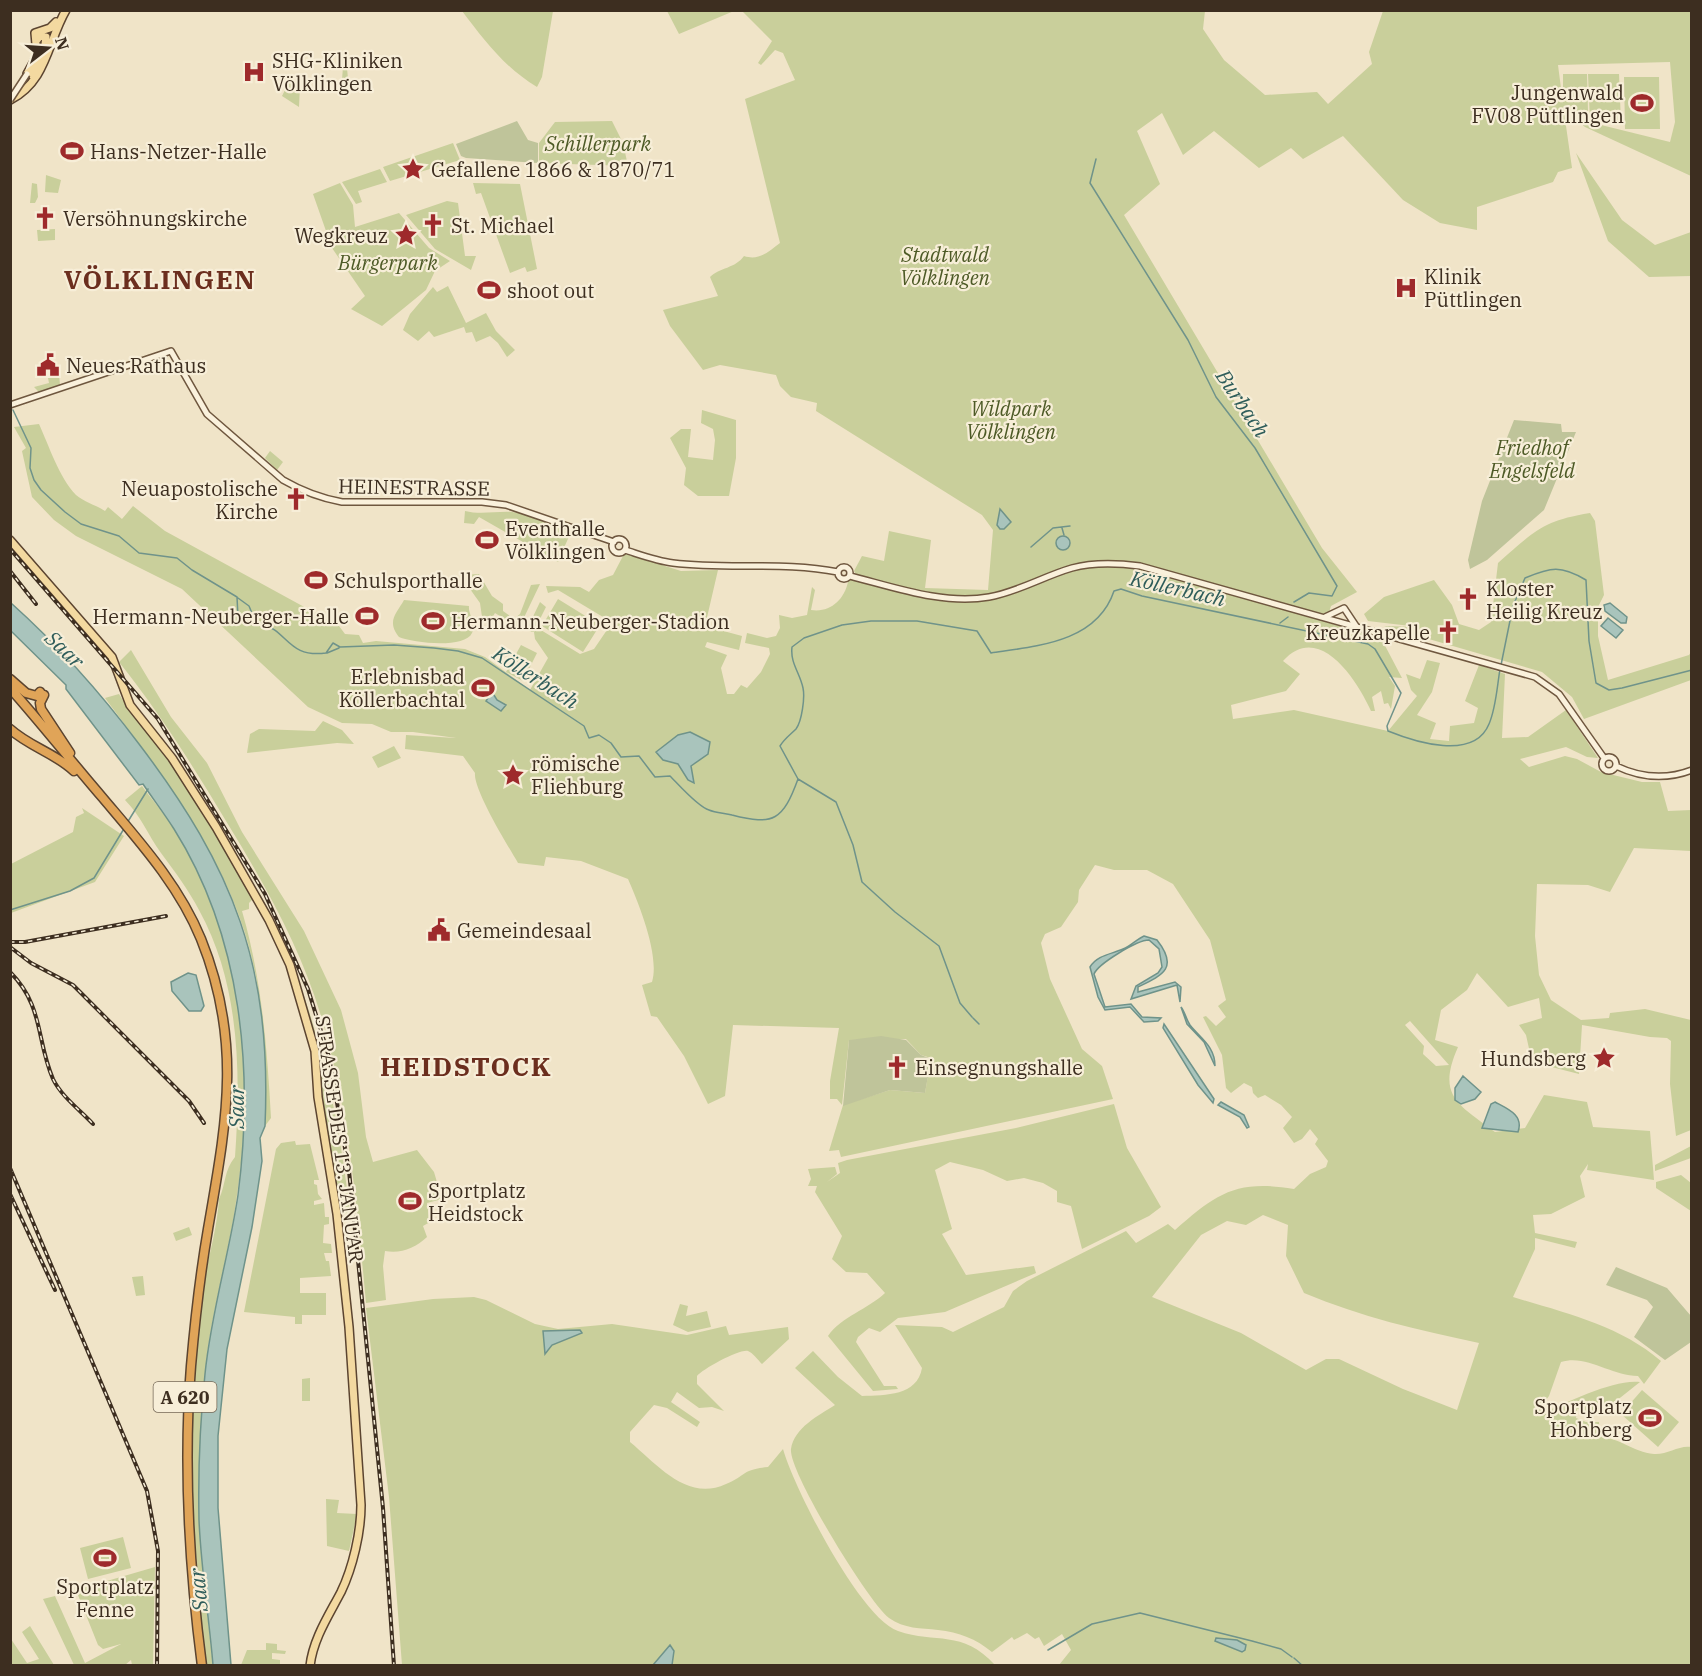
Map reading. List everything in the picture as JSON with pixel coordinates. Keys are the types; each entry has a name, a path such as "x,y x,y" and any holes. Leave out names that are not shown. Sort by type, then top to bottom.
{"highway":[{"path":"10,679 29,695 42,694 40,703 42,711 80,773"},
{"name":"A 620","path":"10,688 125,827 178,905 208,972 218,1012 225,1088 223,1127 195,1288 185,1400 184,1522 200,1665"},
{"name":"A 620","path":"10,694 80,773"},
{"path":"10,729 22,740 61,759 80,773"}],"main road":[{"path":"10,100 22,94 38,78 56,22 64,10"},
{"path":"10,95 31,80 64,10"},
{"path":"10,100 36,59 35,33 56,22"},
{"path":"36,43 39,34 52,34"},
{"path":"36,43 40,36 46,37 43,56"},
{"name":"HEINESTRASSE","path":"10,405 171,351 207,414 283,480 296,488 325,500 342,502 482,502 506,505 613,544"},
{"name":"STRASSE DES 13. JANUAR","path":"10,534 19,549"},
{"path":"625,548 616,552 613,544 621,539 625,548 670,563 786,565 838,572 846,568 850,576 935,596 976,598 1002,594 1069,569 1107,563 1140,566 1312,616 1334,617"},
{"name":"STRASSE DES 13. JANUAR","path":"10,540 112,657 129,705 180,770 224,839 286,953 312,1033 321,1115 340,1237 361,1505 359,1530 345,1583 315,1645 310,1665"},
{"path":"1334,617 1338,609 1344,608 1348,612 1348,621"},
{"path":"1334,617 1339,624 1348,621"},
{"path":"1348,621 1357,627 1508,668 1543,681 1559,694 1604,758"},
{"path":"1604,758 1613,758 1616,766 1637,774 1657,777 1672,776 1692,770"},
{"path":"1604,758 1602,763 1605,770 1613,770 1616,766"}],"green space":[{"path":"462,11 553,11 542,77 537,87 505,62"},
{"path":"667,11 734,11 679,34"},
{"path":"742,11 1205,11 1203,29 1224,60 1265,95 1317,92 1328,104 1372,64 1369,52 1383,11 1691,11 1691,176 1585,127 1577,120 1590,122 1588,74 1619,74 1621,123 1597,124 1670,142 1675,122 1670,62 1558,65 1563,104 1563,74 1587,74 1588,111 1564,112 1572,168 1558,172 1553,182 1477,207 1477,230 1440,223 1403,200 1343,136 1303,159 1291,148 1259,168 1214,131 1183,155 1162,113 1137,131 1160,184 1124,215 1322,548 1357,592 1331,606 1326,622 1381,638 1402,678 1389,677 1395,686 1391,709 1388,703 1384,704 1381,691 1372,697 1375,711 1371,711 1356,684 1335,659 1323,651 1310,648 1297,650 1283,661 1300,674 1286,691 1231,705 1233,719 1294,710 1388,731 1417,696 1411,690 1406,674 1420,679 1427,660 1440,663 1432,692 1417,715 1436,723 1430,739 1449,741 1450,726 1474,723 1478,708 1465,701 1479,665 1505,674 1502,738 1528,737 1566,710 1598,758 1587,757 1566,747 1520,759 1529,767 1565,756 1577,759 1601,772 1642,782 1660,782 1668,811 1691,810 1691,851 1634,848 1610,892 1588,885 1537,884 1535,936 1539,975 1551,1000 1581,1020 1609,1018 1610,1013 1645,1009 1691,1020 1691,1130 1676,1136 1670,1084 1671,1041 1667,1038 1582,1025 1579,1074 1532,1062 1526,1035 1519,1025 1542,1018 1539,998 1508,1007 1477,973 1467,990 1441,1010 1435,1040 1458,1047 1449,1077 1455,1098 1471,1114 1495,1132 1525,1128 1544,1095 1587,1102 1593,1127 1650,1131 1654,1180 1587,1170 1588,1164 1580,1176 1585,1197 1551,1214 1533,1215 1535,1233 1577,1242 1575,1248 1535,1238 1535,1249 1513,1297 1591,1321 1627,1338 1661,1361 1644,1384 1638,1376 1618,1373 1590,1363 1571,1360 1561,1362 1549,1396 1542,1405 1544,1412 1617,1384 1640,1382 1601,1413 1577,1409 1576,1418 1586,1422 1599,1422 1600,1437 1613,1439 1646,1453 1659,1454 1682,1447 1691,1447 1691,1665 1059,1665 1071,1650 1062,1634 1044,1646 1039,1637 1035,1639 1027,1633 1014,1640 1012,1637 992,1652 980,1643 960,1634 907,1626 889,1618 848,1564 815,1508 794,1462 791,1449 793,1441 802,1428 835,1405 795,1368 813,1351 838,1377 862,1396 890,1394 907,1389 919,1377 922,1368 895,1325 942,1327 953,1332 1004,1307 1013,1291 1027,1281 1126,1231 1136,1243 1168,1224 1175,1230 1203,1207 1228,1192 1257,1186 1294,1189 1310,1174 1326,1167 1328,1161 1315,1144 1318,1139 1310,1129 1302,1139 1294,1143 1283,1128 1292,1117 1281,1105 1265,1095 1258,1098 1253,1093 1252,1087 1244,1083 1231,1093 1226,1088 1222,1055 1203,1017 1206,1016 1216,1026 1226,1017 1218,1006 1226,1000 1210,940 1173,884 1147,870 1114,870 1095,865 1079,890 1078,902 1061,927 1045,934 1041,943 1050,979 1082,1049 1102,1066 1113,1099 841,1157 839,1150 829,1151 843,1105 890,1090 925,1093 931,1058 921,1055 906,1039 849,1040 842,1105 837,1099 830,1099 830,1081 839,1028 733,1025 725,1096 708,1104 684,1056 657,1017 651,1016 642,985 652,982 654,971 651,945 638,902 628,879 581,861 546,857 544,866 518,863 485,804 475,773 463,756 405,749 406,735 456,738 413,732 391,732 372,724 342,723 308,707 182,589 76,536 54,520 32,497 22,451 26,448 14,427 39,424 64,479 76,495 83,500 105,511 108,507 122,519 133,506 165,531 339,626 345,634 359,635 363,643 376,641 465,649 485,657 530,690 548,658 535,639 534,632 531,632 528,627 540,602 546,607 536,627 580,654 594,649 609,627 608,620 558,590 548,593 546,586 580,587 589,592 599,580 613,575 623,556 627,554 681,571 718,570 705,626 742,636 739,650 707,642 705,647 727,655 721,668 727,694 734,694 741,685 747,688 761,672 770,654 769,648 745,643 747,633 767,638 776,636 780,628 779,615 792,618 807,615 812,587 815,590 811,610 824,609 835,604 840,600 848,582 841,579 842,575 858,578 854,571 862,556 884,561 889,531 931,540 925,588 988,590 993,530 982,515 816,411 817,403 791,397 780,386 776,375 720,365 703,370 670,326 663,310 718,296 710,277 737,263 744,256 759,256 780,243 745,99 795,80 783,53 775,50 761,65 758,63 772,41","holes":["1410,1021 1449,1065 1436,1066 1423,1054 1424,1046 1405,1025","1263,1215 1288,1225 1286,1256 1304,1293 1368,1316 1479,1343 1457,1410 1403,1389 1339,1359 1326,1359 1306,1370 1241,1333 1152,1297 1201,1235 1227,1221 1246,1225"]},
{"path":"343,67 347,68 349,90 341,92"},
{"name":"Jungenwald FV08 Püttlingen","path":"1624,77 1659,77 1660,129 1625,129"},
{"path":"288,84 300,86 299,107 282,96"},
{"path":"517,121 528,140 538,143 538,163 461,156 456,144"},
{"name":"Schillerpark","path":"612,121 623,143 628,166 539,163 539,143 555,122"},
{"path":"453,143 460,160 390,181 383,167"},
{"path":"1576,153 1622,220 1655,245 1691,232 1691,276 1649,277 1608,241"},
{"path":"380,169 387,182 358,191 362,202 356,204 342,182"},
{"path":"46,175 61,180 58,193 45,192"},
{"path":"32,183 37,184 38,197 35,203 30,203"},
{"name":"Bürgerpark","path":"340,183 353,205 355,227 399,213 429,248 450,261 435,271 426,290 382,326 351,309 365,296 332,248 313,194"},
{"path":"473,183 520,184 537,269 527,272 525,267 510,273 481,193 476,194"},
{"path":"447,201 458,203 465,256 476,256 471,270 435,249 406,215"},
{"path":"55,229 55,240 38,241 37,230"},
{"path":"448,286 466,323 486,313 496,331 515,350 507,357 498,343 490,336 476,342 472,332 466,333 464,327 434,337 429,331 418,341 403,330 410,314 433,287 437,292"},
{"path":"59,374 60,385 39,392 34,387 49,383 48,378"},
{"path":"702,410 736,420 736,458 729,496 698,496 684,485 686,468 670,438 681,429 691,429 688,457 713,460 715,440 713,429 701,423"},
{"name":"Friedhof Engelsfeld","path":"1514,420 1561,424 1562,432 1576,432 1544,510 1487,560 1470,569 1468,560 1482,501"},
{"path":"270,451 283,462 277,470 265,458"},
{"path":"465,511 519,513 550,523 570,534 558,562 479,517 474,524 464,523"},
{"path":"1590,513 1595,521 1604,595 1598,607 1598,636 1608,680 1689,655 1691,652 1691,680 1584,719 1572,697 1542,672 1384,626 1419,627 1368,621 1364,614 1384,597 1434,580 1452,605 1459,624 1479,630 1491,622 1498,563 1539,529 1560,520"},
{"path":"479,574 492,596 503,604 503,611 514,619 520,614 531,585 540,584 519,628 495,613 488,625 482,617 480,603 460,575"},
{"path":"558,599 600,625 583,652 542,626"},
{"name":"Hermann-Neuberger-Stadion","path":"404,600 469,606 472,633 467,638 450,643 426,643 399,637 393,622"},
{"path":"521,645 537,653 523,681 506,672"},
{"path":"131,650 171,717 207,763 242,832 304,931 341,1010 358,1073 366,1137 373,1162 417,1150 434,1172 442,1199 427,1203 430,1222 423,1226 427,1237 408,1249 397,1252 385,1251 383,1266 386,1300 366,1303 351,1159 339,1087 321,1016 303,965 267,891 214,800 162,720 119,662"},
{"path":"119,694 182,780 214,830 253,899 249,903 249,909 242,911 259,988 265,1039 271,1118 265,1126 264,1049 260,1003 252,959 240,918 204,840 157,768 105,698"},
{"path":"323,721 342,730 354,744 337,743 247,753 250,734 259,729 315,731"},
{"path":"394,746 401,758 378,768 372,757"},
{"path":"142,786 175,830 198,871 216,915 229,960 238,1007 243,1054 242,1149 237,1195 207,1352 200,1447 200,1538 213,1665 204,1665 199,1619 192,1526 191,1432 202,1293 219,1199 229,1167 235,1157 238,1094 235,1030 223,968 213,938 190,895 125,800"},
{"path":"82,808 124,836 95,882 11,913 11,864 73,832 76,817 84,813"},
{"path":"259,892 278,930 288,953 256,893"},
{"path":"288,955 308,1008 330,1088 350,1213 340,1214 321,1102 320,1065 316,1039"},
{"path":"881,1036 906,1040 921,1055 931,1059 925,1093 890,1090 843,1106 849,1040"},
{"path":"1114,1104 1127,1148 1161,1207 1149,1216 1082,1249 1071,1206 1057,1202 1057,1191 1043,1183 1024,1178 1007,1181 983,1170 950,1162 935,1170 952,1229 942,1234 966,1275 1034,1266 1036,1273 945,1312 898,1318 880,1332 869,1328 858,1337 856,1342 884,1386 896,1386 898,1389 873,1391 828,1336 847,1318 885,1293 867,1273 846,1272 832,1259 842,1236 815,1192 817,1186 808,1186 811,1179 808,1169 835,1167 837,1174 827,1182 840,1173 838,1163 847,1160 1016,1128"},
{"path":"295,1141 296,1145 310,1144 319,1180 314,1180 314,1184 317,1185 318,1194 322,1199 314,1201 314,1205 324,1203 325,1217 329,1217 329,1224 324,1225 323,1243 331,1244 332,1253 324,1253 326,1261 329,1261 331,1276 300,1278 300,1293 326,1293 326,1315 302,1315 302,1324 295,1324 295,1317 244,1312 276,1149 281,1143"},
{"path":"1691,1146 1691,1158 1655,1171 1655,1165"},
{"path":"1681,1175 1691,1183 1691,1211 1656,1188 1656,1182"},
{"path":"189,1227 192,1235 176,1241 173,1233"},
{"path":"1616,1267 1667,1288 1691,1316 1691,1342 1665,1360 1634,1337 1653,1307 1647,1300 1606,1285"},
{"path":"143,1276 145,1295 136,1296 132,1277"},
{"path":"474,1297 486,1300 535,1324 558,1329 612,1324 687,1335 726,1326 729,1335 788,1327 789,1339 762,1364 750,1352 743,1351 721,1360 697,1376 697,1384 724,1411 712,1407 699,1408 677,1392 671,1402 700,1422 697,1427 667,1408 654,1405 630,1432 630,1442 662,1470 686,1485 698,1488 712,1488 726,1484 748,1471 768,1467 783,1449 800,1492 830,1550 866,1603 883,1621 898,1631 912,1635 948,1639 971,1646 995,1665 402,1665 389,1497 366,1308 433,1299"},
{"path":"680,1304 688,1306 686,1316 707,1311 711,1327 688,1332 673,1325"},
{"path":"310,1378 310,1401 302,1401 302,1379"},
{"name":"Sportplatz Hohberg","path":"1642,1390 1679,1422 1658,1447 1621,1414"},
{"path":"326,1499 339,1500 337,1513 357,1514 349,1551 327,1546"},
{"name":"Sportplatz Fenne","path":"123,1537 131,1568 88,1579 80,1548"},
{"path":"155,1567 153,1665 132,1665 131,1660 125,1665 74,1665 43,1599 55,1596 85,1663 121,1644 103,1649 98,1645 76,1590"},
{"path":"30,1626 54,1665 11,1665 11,1639 27,1663 39,1659 22,1632"},
{"path":"266,1643 277,1644 277,1650 286,1651 285,1654 272,1653 272,1659 280,1660 280,1665 241,1665 247,1650 266,1650"}],"water":[{"path":"1000,509 1011,522 1004,529 1000,529 997,525"},
{"path":"1063,536 1068,538 1070,543 1068,548 1063,550 1058,548 1056,543 1058,538"},
{"path":"11,603 46,636 94,688 172,790 200,834 222,878 240,922 253,968 262,1016 265,1126 260,1138 262,1161 252,1227 227,1349 218,1436 218,1508 231,1665 213,1665 199,1520 203,1392 208,1351 238,1195 243,1148 243,1053 228,960 215,914 197,871 174,829 143,784 139,785 66,689 66,685 11,631"},
{"path":"1610,603 1627,617 1626,623 1621,623 1605,611 1604,605"},
{"path":"1608,618 1623,630 1616,638 1601,626"},
{"path":"492,692 497,700 506,705 501,711 486,701"},
{"path":"690,732 710,742 708,754 691,766 694,783 688,780 678,764 663,760 656,752 678,735"},
{"path":"1144,936 1157,940 1167,957 1167,964 1155,979 1138,987 1138,992 1175,982 1181,987 1180,1002 1177,985 1131,999 1136,986 1158,973 1162,967 1159,949 1149,940 1118,953 1094,974 1105,1007 1131,1004 1142,1017 1161,1018 1158,1021 1144,1022 1130,1007 1105,1010 1098,997 1090,967 1101,957 1126,948"},
{"path":"188,973 196,975 204,1006 201,1011 189,1011 172,991 171,982"},
{"path":"1181,1007 1190,1025 1210,1048 1215,1066 1204,1042 1187,1024"},
{"path":"1164,1024 1214,1099 1213,1103 1198,1085 1163,1028"},
{"path":"1463,1076 1481,1092 1475,1099 1461,1104 1455,1100 1455,1088"},
{"path":"1221,1102 1244,1115 1249,1127 1247,1128 1240,1117 1218,1105"},
{"path":"1495,1102 1514,1113 1519,1121 1518,1132 1482,1128 1491,1104"},
{"path":"580,1330 582,1333 552,1345 545,1354 543,1331"},
{"path":"1216,1638 1237,1640 1246,1645 1245,1650 1242,1652 1215,1641"},
{"path":"670,1645 674,1651 672,1665 653,1665"}],"waterway":[{"name":"Burbach","path":"1096,159 1090,183 1188,340 1216,397 1255,448 1337,586 1332,596 1309,593 1294,602"},
{"name":"Köllerbach","path":"13,410 31,448 30,468 41,490 81,524 119,536 139,553 177,558 192,570 237,597 238,617 241,619 270,627 303,652 326,653 333,643 340,647 394,645 458,651 482,658 584,726 589,738 599,735 611,743 621,757 639,756 655,777 670,776 705,808 746,818 767,819 782,811 798,779 780,746 796,729 803,703 804,692 792,658 792,647 804,638 842,625 871,621 917,621 977,631 991,653 1046,644 1080,631 1106,608 1114,591 1121,589 1142,596 1368,644 1375,649 1401,693 1387,726 1388,731 1413,740 1443,745 1471,742 1481,735 1489,724 1493,711 1500,669"},
{"path":"1031,547 1053,528 1070,526"},
{"path":"1062,528 1064,535"},
{"name":"Köllerbach","path":"1501,665 1513,606 1525,578 1556,569 1570,572 1586,580 1589,641 1596,683 1609,690 1692,670"},
{"name":"Köllerbach","path":"238,598 249,606 254,618 259,622"},
{"name":"Burbach","path":"1280,623 1288,617"},
{"name":"Köllerbach","path":"327,653 339,648"},
{"path":"798,779 836,802 853,845 862,882 895,912 939,946 960,1003 972,1017"},
{"path":"127,823 148,789"},
{"path":"10,910 70,891 94,878 125,827"},
{"path":"973,1018 979,1024"},
{"path":"1048,1650 1092,1624 1140,1613 1281,1649 1292,1657"},
{"path":"1294,1658 1303,1666"}],"railway":[{"path":"10,549 158,719 265,894 308,989 329,1057 349,1171 383,1508 394,1666"},
{"path":"10,571 36,604"},
{"path":"10,942 25,942 166,916"},
{"path":"10,947 31,963 73,985 189,1101 204,1123"},
{"path":"10,972 29,998 53,1079 66,1097 93,1124"},
{"path":"10,1168 147,1491 158,1551 157,1666"},
{"path":"10,1194 55,1290"}],"place":[{"name":"SHG-Kliniken Völklingen","path":"254,72"},
{"name":"Jungenwald FV08 Püttlingen","path":"1642,103"},
{"name":"Hans-Netzer-Halle","path":"72,151"},
{"name":"Gefallene 1866 & 1870/71","path":"413,169"},
{"name":"Versöhnungskirche","path":"45,218"},
{"name":"St. Michael","path":"433,225"},
{"name":"Wegkreuz","path":"406,235"},
{"name":"Klinik Püttlingen","path":"1406,288"},
{"name":"shoot out","path":"489,290"},
{"name":"Neues Rathaus","path":"48,365"},
{"name":"Neuapostolische Kirche","path":"296,499"},
{"name":"Eventhalle Völklingen","path":"487,540"},
{"name":"Schulsporthalle","path":"316,580"},
{"name":"Kloster Heilig Kreuz","path":"1468,599"},
{"name":"Hermann-Neuberger-Halle","path":"367,616"},
{"name":"Hermann-Neuberger-Stadion","path":"433,621"},
{"name":"Kreuzkapelle","path":"1448,632"},
{"name":"Erlebnisbad Köllerbachtal","path":"483,688"},
{"name":"römische Fliehburg","path":"513,775"},
{"name":"Gemeindesaal","path":"439,930"},
{"name":"Hundsberg","path":"1604,1058"},
{"name":"Einsegnungshalle","path":"897,1067"},
{"name":"Sportplatz Heidstock","path":"410,1201"},
{"name":"Sportplatz Hohberg","path":"1650,1418"},
{"name":"Sportplatz Fenne","path":"105,1558"}],"district":[{"name":"VÖLKLINGEN","path":"160,279"},
{"name":"HEIDSTOCK","path":"466,1066"}],"park label":[{"name":"Stadtwald Völklingen","path":"945,266"},
{"name":"Wildpark Völklingen","path":"1011,420"}],"water label":[{"name":"Saar","path":"65,649"},
{"name":"Saar","path":"236,1107"},
{"name":"Saar","path":"198,1590"}]}
